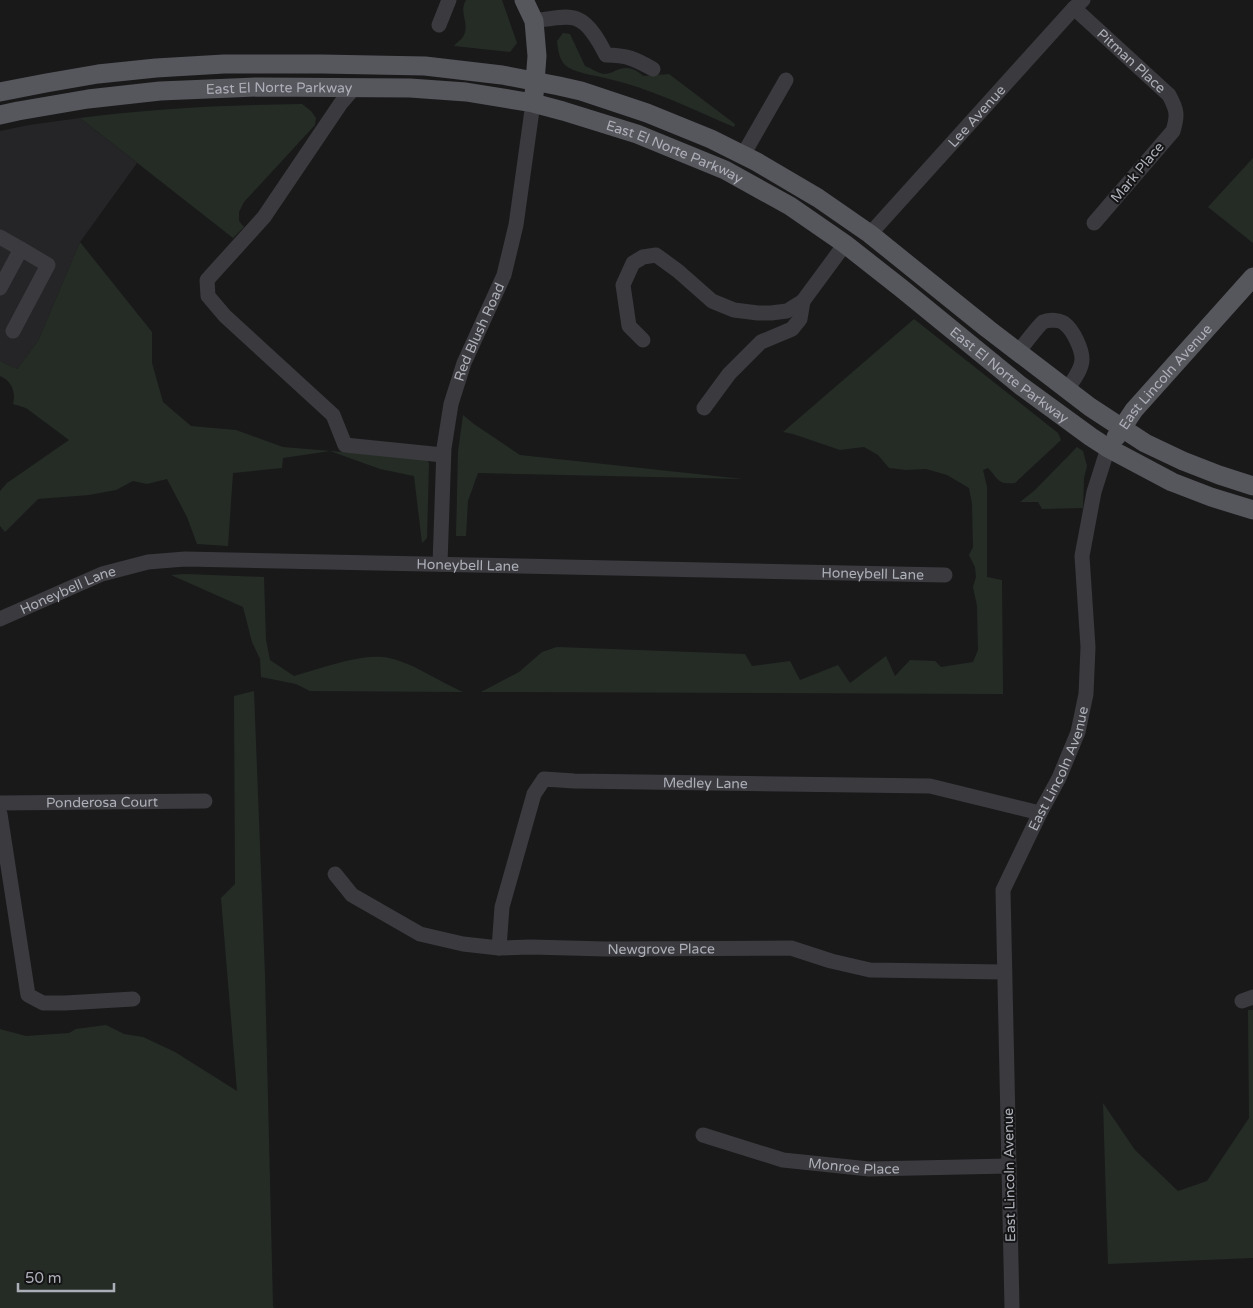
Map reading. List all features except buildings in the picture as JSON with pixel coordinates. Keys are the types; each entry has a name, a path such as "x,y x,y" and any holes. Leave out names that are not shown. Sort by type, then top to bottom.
{"main road":[{"path":"524,0 534,21 537,56 533,103"},
{"name":"East El Norte Parkway","path":"0,92 98,74 224,64 425,66 502,75 581,92 647,113 711,139 757,162 818,198 870,234 1067,390 1122,428 1145,443 1183,461 1253,486"},
{"name":"East El Norte Parkway","path":"0,115 88,99 160,91 257,87 410,88 466,92 533,103 637,134 725,170 790,206 845,244 1021,386 1108,448 1172,482 1253,510"},
{"name":"East Lincoln Avenue","path":"1108,448 1134,410 1251,281"}],"street":[{"path":"439,25 449,0"},
{"name":"Pitman Place","path":"1079,4 1169,95 1176,108 1177,119"},
{"name":"Lee Avenue","path":"870,234 1079,4"},
{"path":"534,21 562,17 576,18 596,37 606,55 621,55 653,68"},
{"path":"743,155 786,80"},
{"path":"355,87 341,103 264,216 207,280 208,296 225,316 333,415 345,445 443,456"},
{"name":"Red Blush Road","path":"440,564 443,456 451,404 464,363 504,275 516,225 533,103"},
{"name":"Mark Place","path":"1094,223 1173,130 1177,119"},
{"path":"0,237 48,265 13,331"},
{"path":"704,408 729,374 761,342 792,329 800,319 804,301 845,244"},
{"path":"0,288 21,249"},
{"path":"643,340 629,326 623,285 633,263 643,257 656,255 678,271 712,301 734,310 758,314 787,311 804,301"},
{"path":"1018,352 1043,322 1053,320 1065,323 1073,334 1082,358 1081,368 1067,390"},
{"name":"East Lincoln Avenue","path":"1012,1308 1003,890 1059,778 1078,732 1086,694 1088,647 1082,556 1094,492 1108,448"},
{"name":"Honeybell Lane","path":"0,618 102,574 148,562 185,559 945,576"},
{"name":"Medley Lane","path":"499,948 502,907 534,794 544,779 574,782 930,786 1040,813"},
{"name":"Ponderosa Court","path":"0,803 205,802"},
{"path":"0,814 28,995 43,1003 133,999"},
{"name":"Newgrove Place","path":"335,874 352,895 420,934 463,944 499,948 791,948 831,961 870,970 1004,972"},
{"name":"Monroe Place","path":"703,1135 783,1160 869,1169 1009,1166"}],"shaded area":[{"path":"466,0 502,0 517,43 510,52 454,46 465,32 463,9"},
{"path":"563,33 570,34 585,66 605,74 630,68 643,76 669,74 735,124 734,127 655,93 569,68 561,60 559,54 557,41"},
{"path":"302,104 316,118 315,125 244,202 239,212 239,221 244,227 233,238 80,118 191,108"},
{"path":"80,118 137,163 80,242 38,341 17,369 0,361 0,131"},
{"path":"1253,158 1253,243 1208,207"},
{"path":"80,242 152,332 152,363 163,402 191,426 236,430 283,447 426,459 429,463 427,538 422,543 414,476 380,469 330,451 283,458 282,468 233,473 228,546 197,544 187,517 167,479 147,484 133,481 116,490 89,495 38,499 5,532 0,526 0,491 7,483 69,440 26,408 13,404 14,395 12,387 8,381 0,376 0,361 17,369 38,341"},
{"path":"914,319 1058,433 1061,440 1015,483 1001,482 988,468 983,470 987,487 987,577 1002,580 1003,694 481,692 519,672 542,652 557,647 745,654 752,666 790,661 800,680 838,665 850,683 886,656 895,676 910,660 935,661 941,667 973,662 978,650 977,606 973,587 976,577 975,567 969,555 973,547 972,504 969,488 947,475 926,469 906,470 889,468 878,455 864,447 840,450 783,432"},
{"path":"463,415 520,455 743,479 478,473 468,501 466,536 456,536 458,452"},
{"path":"1077,447 1083,451 1087,466 1084,478 1083,508 1042,509 1038,502 1020,502 1035,490"},
{"path":"171,575 264,577 266,640 270,660 294,676 355,659 379,657 398,660 463,692 310,691 296,684 261,677 260,659 252,642 243,607"},
{"path":"254,691 265,975 274,1308 0,1308 0,1029 26,1036 69,1033 76,1029 106,1025 124,1034 143,1037 175,1052 237,1091 221,898 235,884 234,696"},
{"path":"1248,1010 1253,1010 1253,1258 1108,1264 1103,1103 1135,1150 1178,1191 1207,1181 1249,1118"}]}
